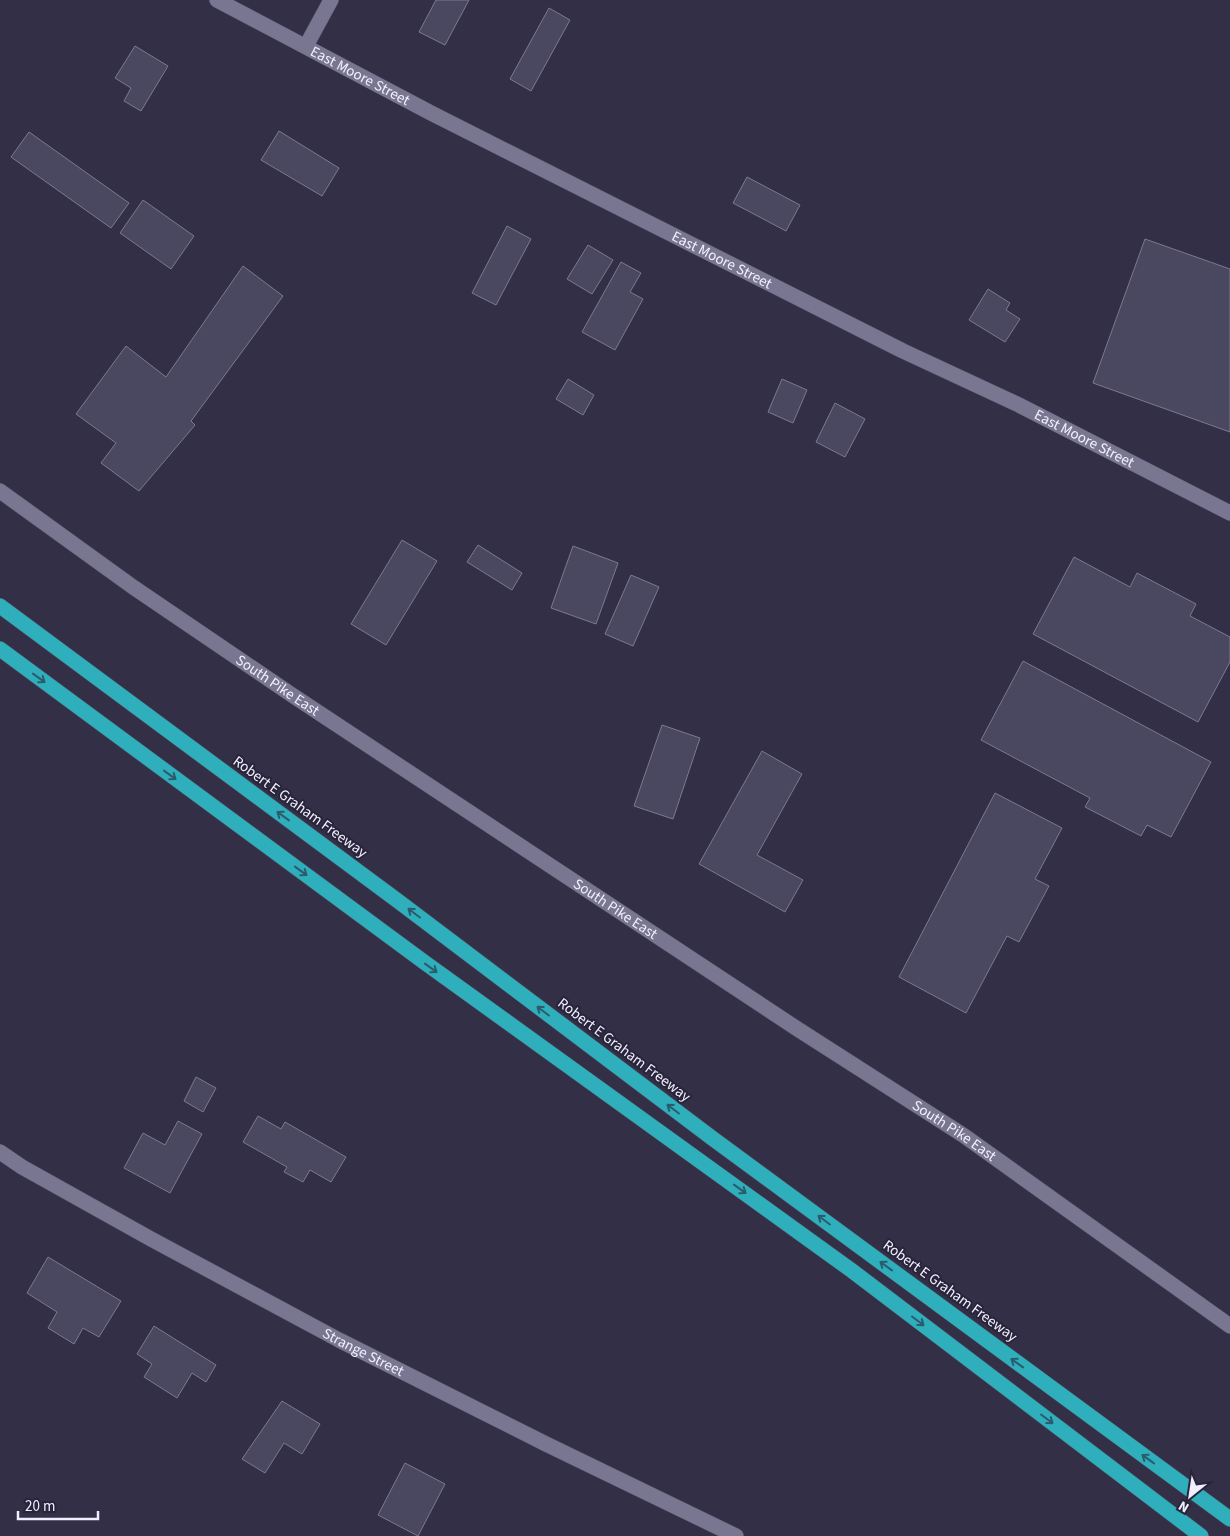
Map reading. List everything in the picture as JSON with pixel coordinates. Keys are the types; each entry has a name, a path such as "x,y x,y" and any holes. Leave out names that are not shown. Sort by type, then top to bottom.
{"highway":[{"name":"Robert E Graham Freeway","path":"0,606 398,901 712,1138 1230,1519"},
{"path":"0,649 424,962 851,1270 1201,1536"}],"street":[{"name":"East Moore Street","path":"217,0 440,118 903,351 1019,405 1230,513"},
{"path":"306,46 331,0"},
{"name":"South Pike East","path":"0,491 133,588 292,695 796,1028 963,1135 1230,1326"},
{"name":"Strange Street","path":"0,1152 151,1239 339,1340 546,1444 736,1536"}],"building":[{"path":"436,0 469,0 445,45 419,32"},
{"path":"549,8 570,20 531,91 510,79"},
{"path":"135,46 168,66 141,111 124,101 131,88 115,78"},
{"path":"279,131 339,168 322,196 261,160"},
{"path":"29,132 129,203 111,228 11,157"},
{"path":"747,177 800,205 786,231 733,203"},
{"path":"143,200 194,236 171,269 120,233"},
{"path":"507,226 531,239 496,305 472,293"},
{"path":"1145,239 1230,269 1230,432 1093,383"},
{"path":"588,245 613,260 592,294 567,279"},
{"path":"621,262 641,273 630,292 643,299 615,350 582,332"},
{"path":"243,266 283,296 191,421 195,425 139,491 101,463 116,443 76,414 126,346 166,377"},
{"path":"988,289 1010,303 1006,310 1020,319 1005,342 969,320"},
{"path":"568,379 594,395 583,415 556,399"},
{"path":"782,379 807,390 793,423 768,412"},
{"path":"835,403 865,419 845,457 816,442"},
{"path":"402,540 437,561 386,645 351,624"},
{"path":"478,545 522,573 512,590 467,562"},
{"path":"573,546 618,563 596,624 551,608"},
{"path":"1074,557 1130,587 1137,573 1196,604 1190,616 1230,637 1230,662 1198,722 1033,634"},
{"path":"631,575 659,587 633,646 605,634"},
{"path":"1023,661 1211,762 1171,837 1147,825 1141,836 1085,807 1090,798 981,740"},
{"path":"662,725 700,738 673,819 634,806"},
{"path":"762,751 802,774 757,855 803,880 785,912 699,864"},
{"path":"995,793 1062,828 1035,879 1049,886 1019,942 1007,936 966,1013 899,977"},
{"path":"196,1077 216,1088 203,1112 184,1101"},
{"path":"258,1116 281,1129 285,1122 346,1157 331,1182 310,1170 303,1182 284,1172 287,1167 243,1142"},
{"path":"178,1121 202,1134 170,1193 124,1168 143,1133 165,1145"},
{"path":"48,1257 121,1301 99,1337 83,1328 74,1344 48,1328 57,1312 27,1293"},
{"path":"154,1326 216,1365 206,1382 192,1373 177,1398 144,1377 152,1364 137,1354"},
{"path":"282,1401 320,1424 302,1454 284,1443 265,1473 242,1459"},
{"path":"405,1463 445,1484 418,1536 378,1515"}]}
